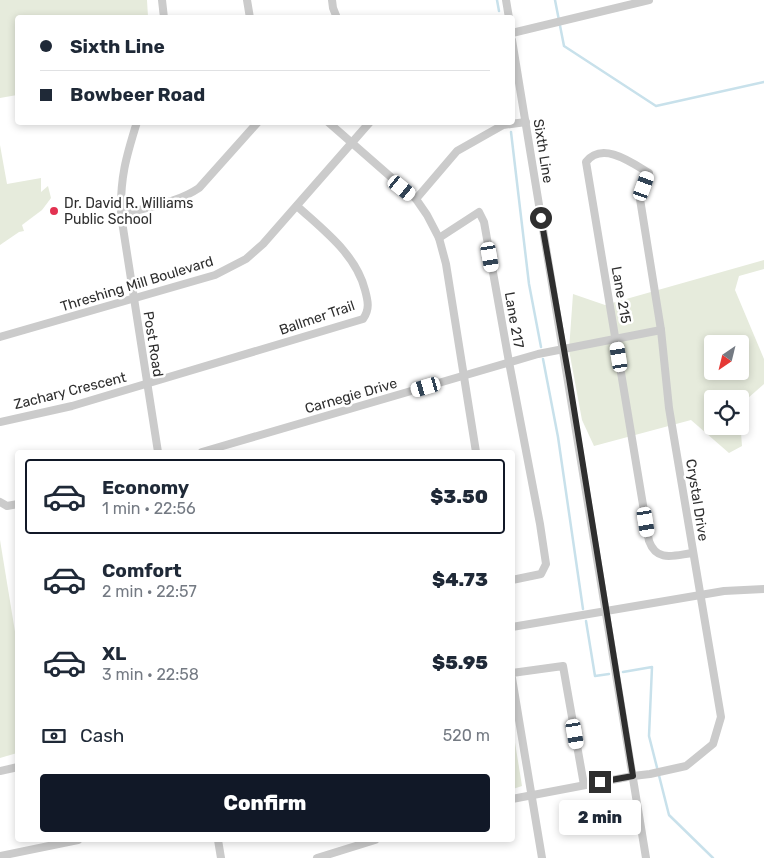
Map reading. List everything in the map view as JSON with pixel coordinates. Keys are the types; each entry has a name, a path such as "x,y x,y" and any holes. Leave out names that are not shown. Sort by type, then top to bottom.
{"street":[{"path":"162,0 164,15"},
{"path":"247,0 250,15"},
{"path":"332,0 337,15"},
{"path":"506,0 508,15"},
{"path":"515,32 649,0"},
{"name":"Sixth Line","path":"515,58 646,858"},
{"path":"515,123 526,122"},
{"name":"Post Road","path":"136,125 122,175 120,192 121,215 158,450"},
{"path":"121,215 172,201 200,188 255,125"},
{"path":"331,125 416,199 439,238 446,264 476,450"},
{"name":"Threshing Mill Boulevard","path":"0,337 215,275 240,263 263,244 368,125"},
{"path":"416,199 457,151 503,125"},
{"name":"Lane 215","path":"649,173 633,163 605,152 591,155 586,162 651,547 654,552 662,556 693,553"},
{"name":"Crystal Drive","path":"515,798 686,766 713,744 721,717 669,408 661,330 640,198 649,173"},
{"name":"Ballmer Trail","path":"146,384 363,319 368,311 368,301 356,266 335,241 297,206"},
{"name":"Lane 217","path":"439,238 479,212 484,222 509,362"},
{"name":"Carnegie Drive","path":"209,450 509,362 564,348 661,330"},
{"path":"509,362 546,564 541,574 515,579"},
{"name":"Zachary Crescent","path":"0,422 72,406 146,384"},
{"path":"0,502 7,506 15,505"},
{"path":"515,626 724,591 764,589"},
{"path":"515,673 563,666 584,785"},
{"path":"515,713 542,858"},
{"path":"0,771 15,768"},
{"path":"0,856 68,842"},
{"path":"218,842 221,858"},
{"path":"317,858 369,842"}],"shaded area":[{"path":"0,0 147,0 148,15 15,15 15,95 0,98"},
{"path":"0,145 7,184 41,178 41,192 48,186 51,198 42,210 22,225 24,231 19,232 0,245"},
{"path":"764,260 764,269 739,276 735,290 764,359 764,384 749,397 749,390 704,390 704,431 691,420 594,446 582,420 569,350 573,294 605,305"},
{"path":"708,435 741,435 742,446 729,453"},
{"path":"0,540 15,632 15,754 0,758"},
{"path":"515,742 522,786 515,788"}],"waterway":[{"path":"497,0 499,11"},
{"path":"555,0 564,46 656,106 764,82"},
{"path":"511,132 529,284 541,347"},
{"path":"543,359 558,437 583,609"},
{"path":"586,621 595,676 609,674"},
{"path":"623,672 652,667 649,736 669,815 713,858"}],"place":[{"name":"Dr. David R. Williams Public School","path":"54,211"}],"route":[{"path":"541,218 569,378 633,776 600,782"}]}
